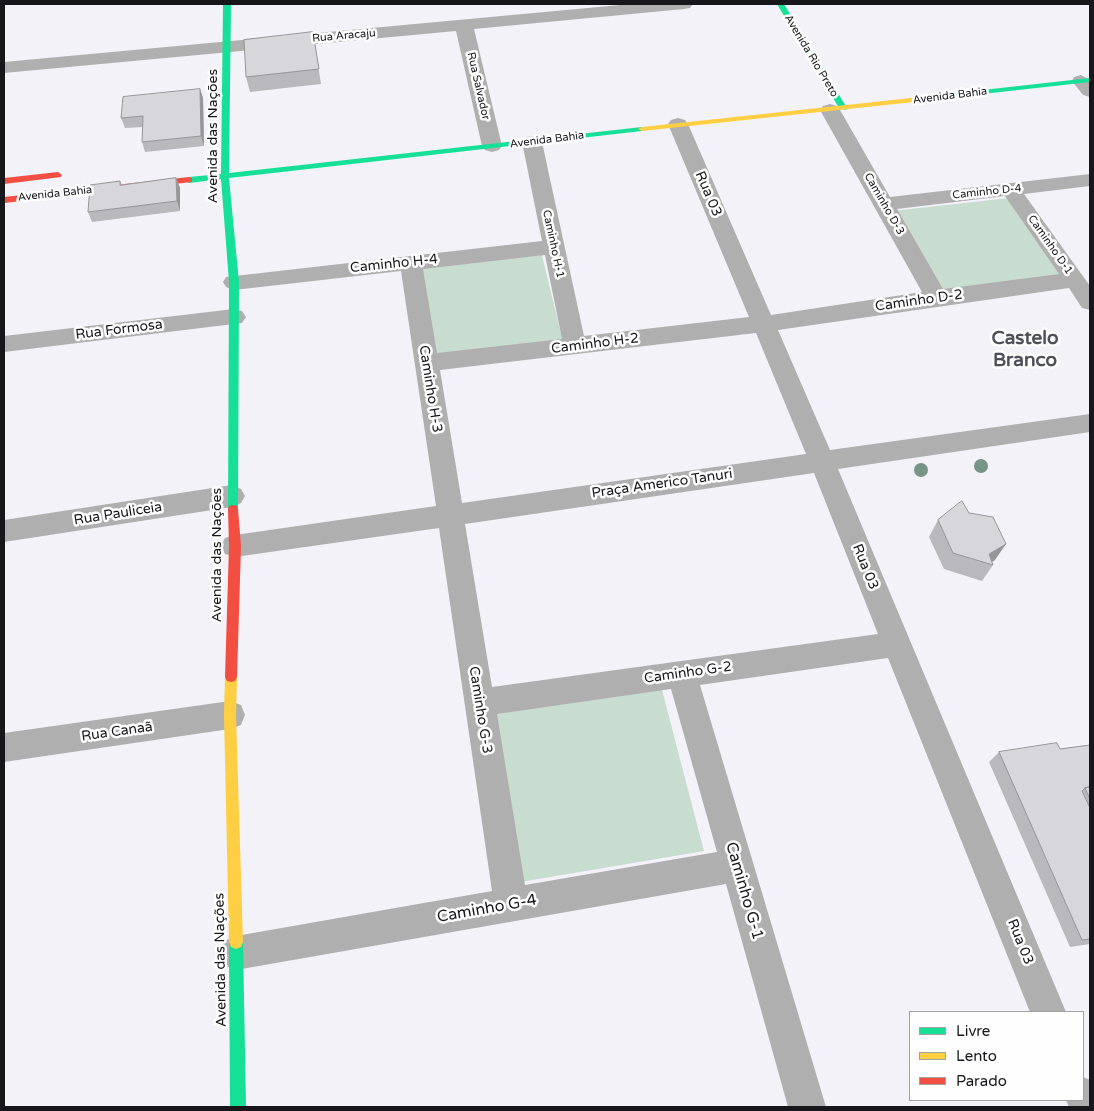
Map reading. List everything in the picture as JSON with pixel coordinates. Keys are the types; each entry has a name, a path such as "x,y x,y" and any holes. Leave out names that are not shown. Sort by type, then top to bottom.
{"street":[{"name":"Avenida das Nações","path":"227,4 228,45 222,157 234,282 232,496 234,546 230,715 238,1107"},
{"name":"Rua Aracaju","path":"4,68 228,45 684,4"},
{"name":"Avenida Rio Preto","path":"780,4 837,109"},
{"name":"Rua Salvador","path":"464,25 492,146"},
{"name":"Avenida Bahia","path":"4,200 532,142 678,124 1087,84"},
{"name":"Caminho D-3","path":"837,109 884,204 937,298"},
{"name":"Rua 03","path":"678,124 822,461 1048,1011"},
{"name":"Caminho H-1","path":"532,142 575,347"},
{"name":"Avenida Bahia","path":"4,181 74,173"},
{"name":"Caminho D-4","path":"884,204 1090,180"},
{"name":"Caminho D-1","path":"1010,189 1090,302"},
{"name":"Caminho H-4","path":"234,282 554,247"},
{"name":"Caminho H-3","path":"411,262 449,515"},
{"name":"Caminho D-2","path":"763,324 1075,280"},
{"name":"Rua Formosa","path":"4,344 234,317"},
{"name":"Caminho H-2","path":"426,363 763,324"},
{"name":"Praça Americo Tanuri","path":"234,546 1090,423"},
{"name":"Rua Pauliceia","path":"4,531 232,496"},
{"name":"Caminho G-3","path":"449,515 511,905"},
{"name":"Caminho G-2","path":"479,703 897,644"},
{"name":"Caminho G-1","path":"682,674 807,1107"},
{"name":"Rua Canaã","path":"4,748 230,715"},
{"name":"Caminho G-4","path":"236,953 737,866"}],"green space":[{"path":"1009,198 1064,278 938,293 892,211"},
{"path":"542,255 563,342 432,357 419,268"},
{"path":"661,686 704,851 515,883 489,711"}],"building":[{"path":"313,32 319,69 246,77 244,40"},
{"path":"200,89 201,136 142,142 143,116 121,118 123,97"},
{"path":"176,178 177,201 88,212 90,185 120,181 120,185"},
{"path":"962,501 969,513 993,517 1006,544 989,554 993,565 953,553 938,520"},
{"path":"1057,743 1060,749 1090,745 1090,787 1082,791 1090,808 1090,939 1082,940 999,752"},
{"path":"1090,787 1090,799 1085,788"}],"traffic: fast":[{"path":"227,4 225,175 234,282 233,509"},
{"path":"780,4 843,108"},
{"path":"920,99 1090,80"},
{"path":"189,180 642,129"},
{"path":"236,942 238,1107"}],"traffic: slow":[{"path":"642,129 920,99"},
{"path":"231,677 230,715 236,942"}],"traffic: jam":[{"path":"4,181 58,175"},
{"path":"4,200 189,180"},
{"path":"231,677 235,546 233,509"}],"district":[{"name":"Castelo Branco","path":"1025,350"}]}
